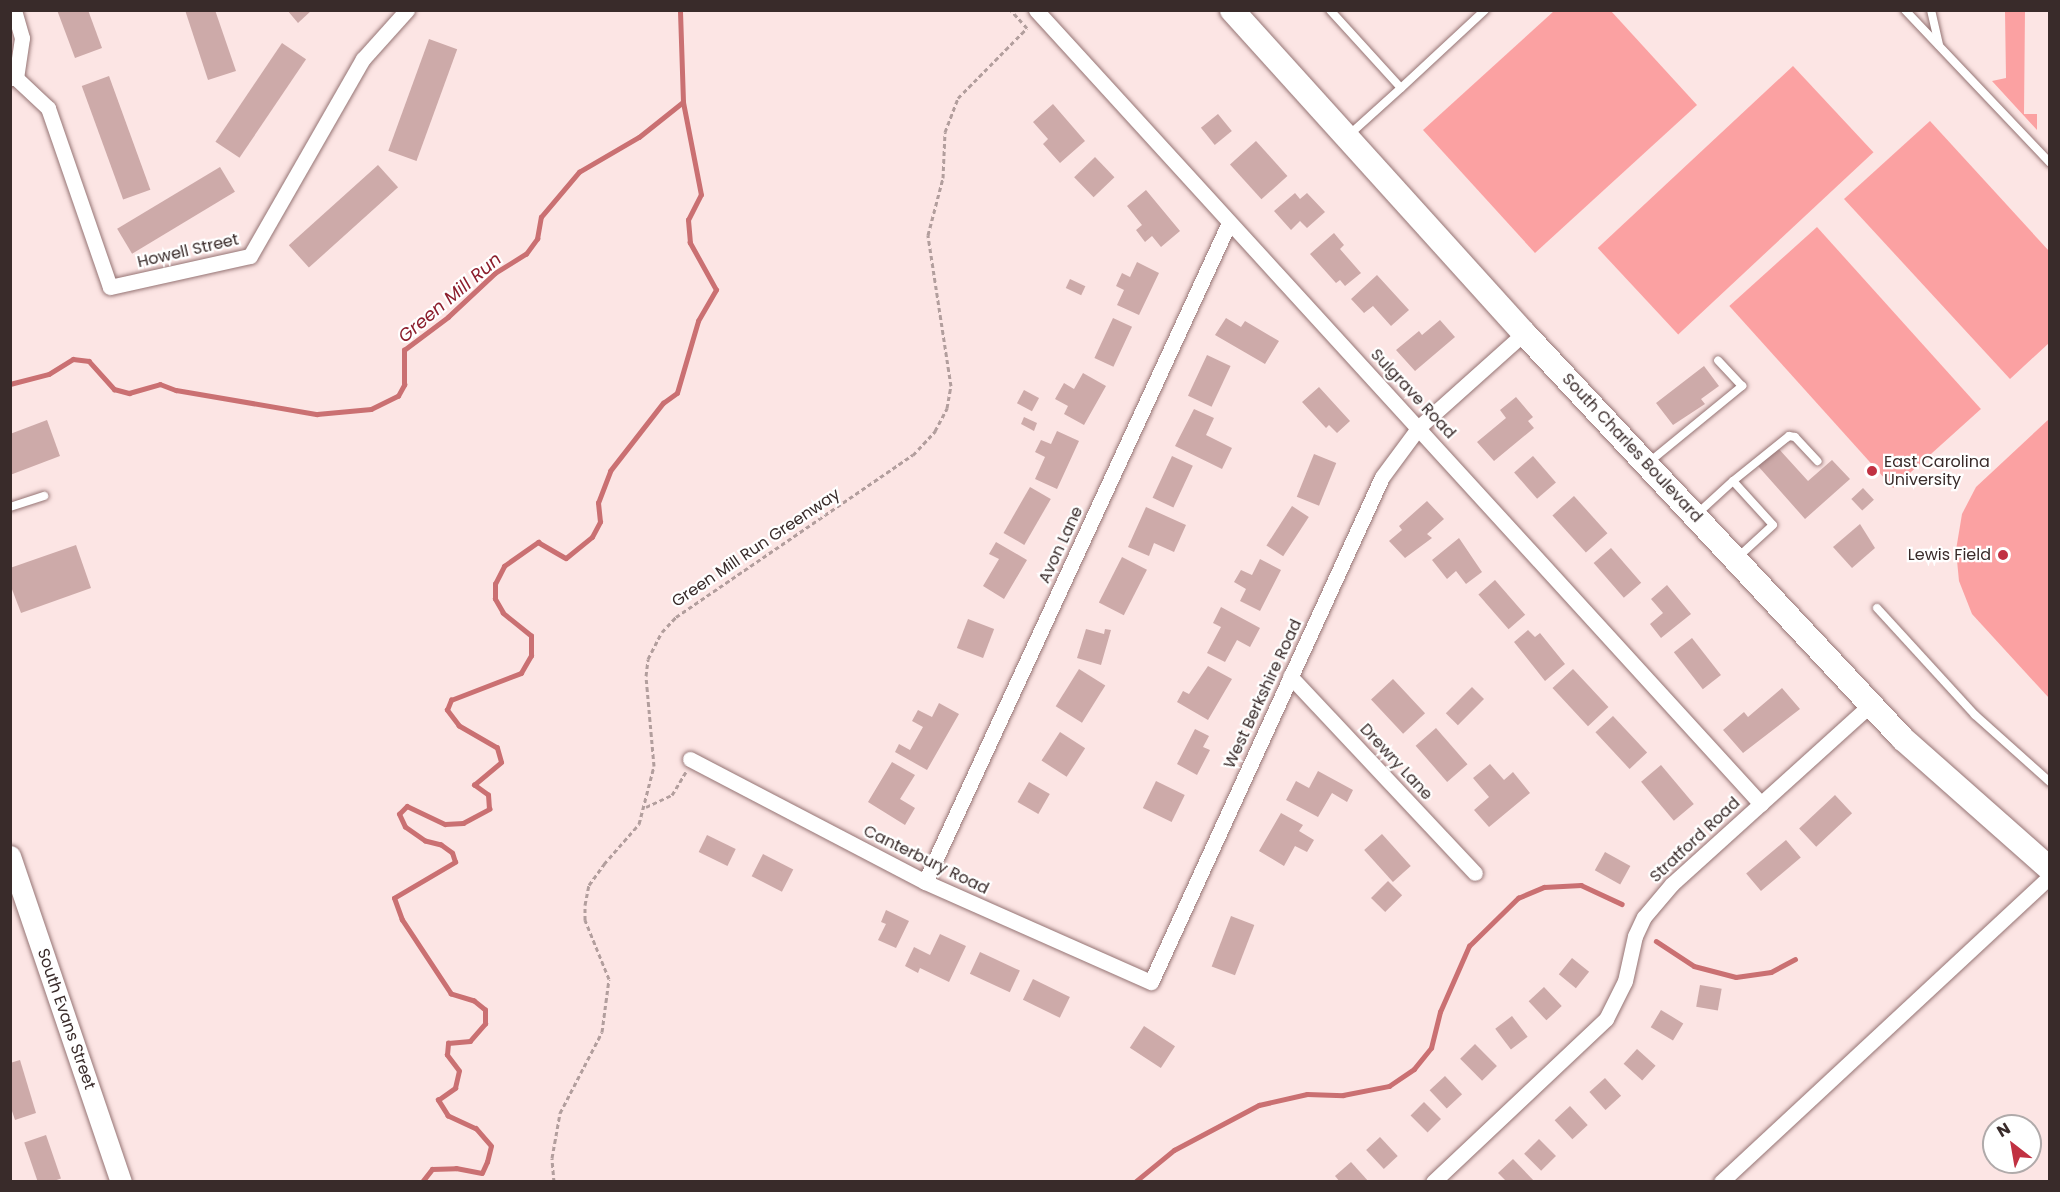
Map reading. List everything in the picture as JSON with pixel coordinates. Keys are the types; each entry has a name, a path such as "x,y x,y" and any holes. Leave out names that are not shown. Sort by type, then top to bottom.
{"main road":[{"name":"South Charles Boulevard","path":"1232,10 1524,333 1871,705 1951,785 2049,868"},
{"name":"South Evans Street","path":"10,856 121,1182"}],"street":[{"name":"Howell Street","path":"14,10 22,38 13,78 48,108 110,287 250,256 363,59 407,10"},
{"name":"Sulgrave Road","path":"1036,10 1761,804"},
{"name":"Avon Lane","path":"925,882 1229,223"},
{"name":"West Berkshire Road","path":"1151,982 1382,477 1419,427 1524,333"},
{"name":"Drewry Lane","path":"1290,676 1475,873"},
{"name":"Stratford Road","path":"1433,1182 1606,1019 1622,990 1635,936 1644,917 1672,884 1871,705"},
{"name":"Canterbury Road","path":"690,759 925,882 1151,982"},
{"path":"1721,1182 2049,876"}],"lane":[{"path":"1330,10 1401,88"},
{"path":"1347,138 1485,10"},
{"path":"1905,10 2049,163"},
{"path":"1931,10 1940,47"},
{"path":"1646,464 1742,386 1718,360"},
{"path":"1695,515 1788,436 1795,437 1817,461"},
{"path":"1733,481 1773,525 1736,560"},
{"path":"10,507 44,496"},
{"path":"1877,608 1975,715 2049,782"}],"path":[{"name":"Green Mill Run Greenway","path":"554,1182 554,1147 560,1113 602,1032 609,979 585,920 585,905 590,885 639,824 645,808 654,766 647,695 648,659 662,632 676,617 913,455 935,431 947,408 951,386 928,234 943,178 945,132 950,112 958,98 1027,28 1011,10"},
{"path":"645,808 662,802 681,785 690,759"}],"shaded area":[{"path":"1554,11 1611,11 1697,105 1535,253 1423,130"},
{"path":"2005,11 2025,11 2024,114 2037,114 2037,130 1992,81 2006,78"},
{"path":"1793,66 1873,152 1678,334 1598,248"},
{"path":"1930,121 2049,251 2049,343 2010,379 1844,199"},
{"path":"1817,227 1981,409 1893,488 1729,306"},
{"name":"Lewis Field","path":"2049,419 2049,698 1972,614 1959,581 1956,550 1962,514 1976,487"}],"building":[{"path":"57,10 88,10 102,48 75,58"},
{"path":"185,10 215,10 236,71 208,80"},
{"path":"287,10 312,10 298,23"},
{"path":"429,39 457,49 416,161 388,151"},
{"path":"282,43 306,59 239,158 215,142"},
{"path":"109,76 150,190 123,200 82,86"},
{"path":"1053,104 1085,141 1060,163 1043,144 1048,139 1033,122"},
{"path":"1218,114 1232,131 1215,145 1201,128"},
{"path":"1256,141 1287,176 1261,199 1230,164"},
{"path":"1095,157 1114,177 1094,197 1074,177"},
{"path":"378,165 398,187 309,268 289,245"},
{"path":"220,167 235,192 132,254 117,229"},
{"path":"1146,190 1180,231 1161,247 1152,236 1145,242 1136,230 1142,225 1127,206"},
{"path":"1295,193 1300,199 1307,193 1325,212 1307,228 1300,221 1291,230 1274,211"},
{"path":"1334,233 1344,245 1340,249 1361,273 1345,286 1340,280 1336,283 1310,254"},
{"path":"1137,262 1159,273 1139,315 1117,305 1124,290 1116,286 1122,273 1130,277"},
{"path":"1377,275 1409,310 1391,326 1373,306 1364,313 1351,299"},
{"path":"1070,279 1085,286 1081,295 1066,288"},
{"path":"1113,318 1132,327 1113,367 1094,358"},
{"path":"1226,318 1241,327 1245,321 1279,341 1265,364 1215,335"},
{"path":"1440,320 1455,337 1415,371 1396,350 1419,331 1422,335"},
{"path":"1207,355 1231,366 1212,407 1188,396"},
{"path":"1704,366 1719,386 1701,399 1705,404 1673,425 1656,403"},
{"path":"1083,373 1106,386 1084,425 1064,414 1068,406 1055,399 1064,383 1074,389"},
{"path":"1319,387 1350,421 1337,433 1329,425 1326,428 1302,402"},
{"path":"1024,390 1039,398 1032,411 1017,403"},
{"path":"1516,397 1533,417 1528,421 1534,428 1494,461 1477,442 1506,418 1500,410"},
{"path":"1194,409 1214,418 1206,435 1232,448 1222,469 1175,446"},
{"path":"1024,417 1037,423 1034,431 1021,424"},
{"path":"47,420 60,456 10,475 10,434"},
{"path":"1057,431 1079,441 1057,489 1035,479 1045,457 1035,452 1041,440 1051,444"},
{"path":"1778,448 1808,481 1832,460 1850,479 1805,519 1758,466"},
{"path":"1314,454 1336,463 1319,506 1297,497"},
{"path":"1172,456 1193,466 1173,507 1153,498"},
{"path":"1533,456 1556,482 1537,499 1514,472"},
{"path":"1030,487 1051,499 1024,545 1004,533"},
{"path":"1863,488 1874,500 1862,511 1851,499"},
{"path":"1574,496 1607,533 1586,553 1552,515"},
{"path":"1427,501 1444,519 1427,534 1432,538 1405,558 1389,541 1402,530 1399,526"},
{"path":"1292,506 1309,517 1283,556 1266,545"},
{"path":"1146,507 1186,525 1174,552 1154,543 1149,556 1128,547"},
{"path":"1860,524 1875,548 1852,568 1833,547"},
{"path":"1459,538 1482,572 1466,584 1456,571 1447,579 1432,560"},
{"path":"996,542 1027,560 1004,599 983,586 999,559 989,554"},
{"path":"76,545 91,588 21,613 10,584 10,568"},
{"path":"1611,548 1641,583 1624,598 1594,563"},
{"path":"1122,557 1147,570 1124,615 1099,602"},
{"path":"1260,559 1281,570 1260,611 1240,601 1246,589 1234,582 1241,570 1252,575"},
{"path":"1495,580 1525,615 1509,629 1478,594"},
{"path":"1667,585 1691,614 1661,638 1650,624 1663,613 1651,599"},
{"path":"1221,607 1260,628 1250,647 1237,640 1225,662 1207,653 1221,627 1213,623"},
{"path":"968,619 994,629 983,658 957,648"},
{"path":"1086,629 1104,634 1105,629 1111,630 1101,665 1077,658"},
{"path":"1528,630 1535,637 1540,633 1565,664 1545,681 1514,642"},
{"path":"1692,638 1721,675 1703,689 1674,652"},
{"path":"1208,666 1232,679 1208,720 1177,702 1183,691 1189,694"},
{"path":"1079,669 1105,685 1082,723 1056,706"},
{"path":"1573,669 1608,707 1588,726 1553,688"},
{"path":"1393,679 1425,713 1403,734 1371,699"},
{"path":"1472,687 1484,699 1458,725 1446,713"},
{"path":"1782,688 1800,709 1743,753 1723,730 1744,712 1748,717"},
{"path":"939,703 959,714 927,770 895,752 899,744 910,750 923,727 912,721 918,710 932,717"},
{"path":"1613,716 1647,753 1630,769 1595,732"},
{"path":"1436,728 1467,764 1447,782 1416,746"},
{"path":"1195,729 1209,736 1203,747 1210,750 1197,775 1177,764"},
{"path":"1060,732 1085,748 1067,777 1041,761"},
{"path":"892,762 915,775 900,799 915,808 905,825 868,802"},
{"path":"1490,764 1504,780 1513,772 1530,793 1489,827 1474,810 1489,797 1473,778"},
{"path":"1661,765 1694,804 1674,821 1641,782"},
{"path":"1318,771 1353,790 1347,802 1332,793 1318,817 1286,800 1296,781 1309,788"},
{"path":"1156,781 1185,795 1172,822 1143,808"},
{"path":"1029,782 1050,794 1038,814 1018,802"},
{"path":"1835,795 1852,813 1816,847 1799,828"},
{"path":"1281,813 1303,825 1299,831 1314,840 1307,852 1295,846 1284,866 1259,851"},
{"path":"1382,834 1411,866 1393,882 1364,850"},
{"path":"707,835 736,849 727,866 699,852"},
{"path":"1786,840 1801,858 1761,891 1746,873"},
{"path":"1605,852 1630,866 1620,884 1595,870"},
{"path":"763,854 793,869 782,892 752,876"},
{"path":"1388,881 1402,895 1385,912 1371,898"},
{"path":"886,910 909,921 896,948 878,940 886,924 881,922"},
{"path":"1231,916 1254,925 1235,975 1212,966"},
{"path":"940,934 966,946 949,982 920,968 918,973 905,966 914,947 930,955"},
{"path":"980,952 1020,971 1010,992 970,974"},
{"path":"1572,958 1589,972 1576,988 1559,974"},
{"path":"1033,979 1070,997 1060,1018 1023,1000"},
{"path":"1700,985 1722,989 1718,1010 1696,1007"},
{"path":"1544,987 1562,1006 1546,1020 1529,1001"},
{"path":"1661,1010 1683,1023 1673,1041 1651,1027"},
{"path":"1512,1016 1528,1037 1511,1049 1495,1029"},
{"path":"1144,1026 1175,1046 1161,1068 1130,1048"},
{"path":"1475,1044 1497,1066 1482,1081 1460,1059"},
{"path":"1637,1049 1656,1066 1642,1081 1624,1064"},
{"path":"20,1060 36,1113 15,1120 10,1105 10,1063"},
{"path":"1445,1076 1462,1094 1447,1109 1430,1090"},
{"path":"1605,1078 1621,1096 1605,1110 1589,1092"},
{"path":"1424,1102 1441,1119 1428,1132 1411,1115"},
{"path":"1570,1106 1588,1125 1572,1139 1555,1120"},
{"path":"46,1135 61,1178 51,1182 38,1182 24,1142"},
{"path":"1380,1137 1398,1156 1384,1169 1366,1150"},
{"path":"1539,1139 1556,1156 1541,1171 1524,1154"},
{"path":"1513,1159 1535,1182 1507,1182 1498,1173"},
{"path":"1351,1162 1369,1182 1340,1182 1335,1176"}],"waterway":[{"name":"Green Mill Run","path":"422,1182 432,1169 456,1168 482,1173 487,1162 491,1146 476,1129 448,1116 438,1100 455,1088 459,1071 447,1055 448,1043 470,1041 485,1024 485,1010 474,1001 451,994 402,920 394,898 455,862 452,853 441,845 425,841 405,827 399,814 407,806 445,824 463,823 489,809 488,795 474,785 501,762 497,748 459,726 447,710 451,700 521,673 531,656 531,636 503,613 495,599 495,584 504,566 538,542 566,558 592,537 600,522 598,503 610,471 663,403 677,393 698,321 716,290 690,243 688,220 701,195 683,102 680,10"},
{"name":"Green Mill Run","path":"10,384 49,374 73,359 89,361 114,389 129,393 160,384 176,390 317,414 371,409 398,396 404,385 404,350 448,317 495,273 526,254 537,239 541,217 579,172 639,137 683,102"},
{"path":"1135,1182 1174,1150 1259,1105 1307,1094 1343,1095 1389,1086 1414,1069 1431,1048 1440,1012 1469,946 1518,898 1544,887 1581,885 1622,904"},
{"path":"1656,941 1694,966 1736,977 1771,972 1795,959"}],"place":[{"name":"East Carolina University","path":"1872,471"},
{"name":"Lewis Field","path":"2003,555"}]}
